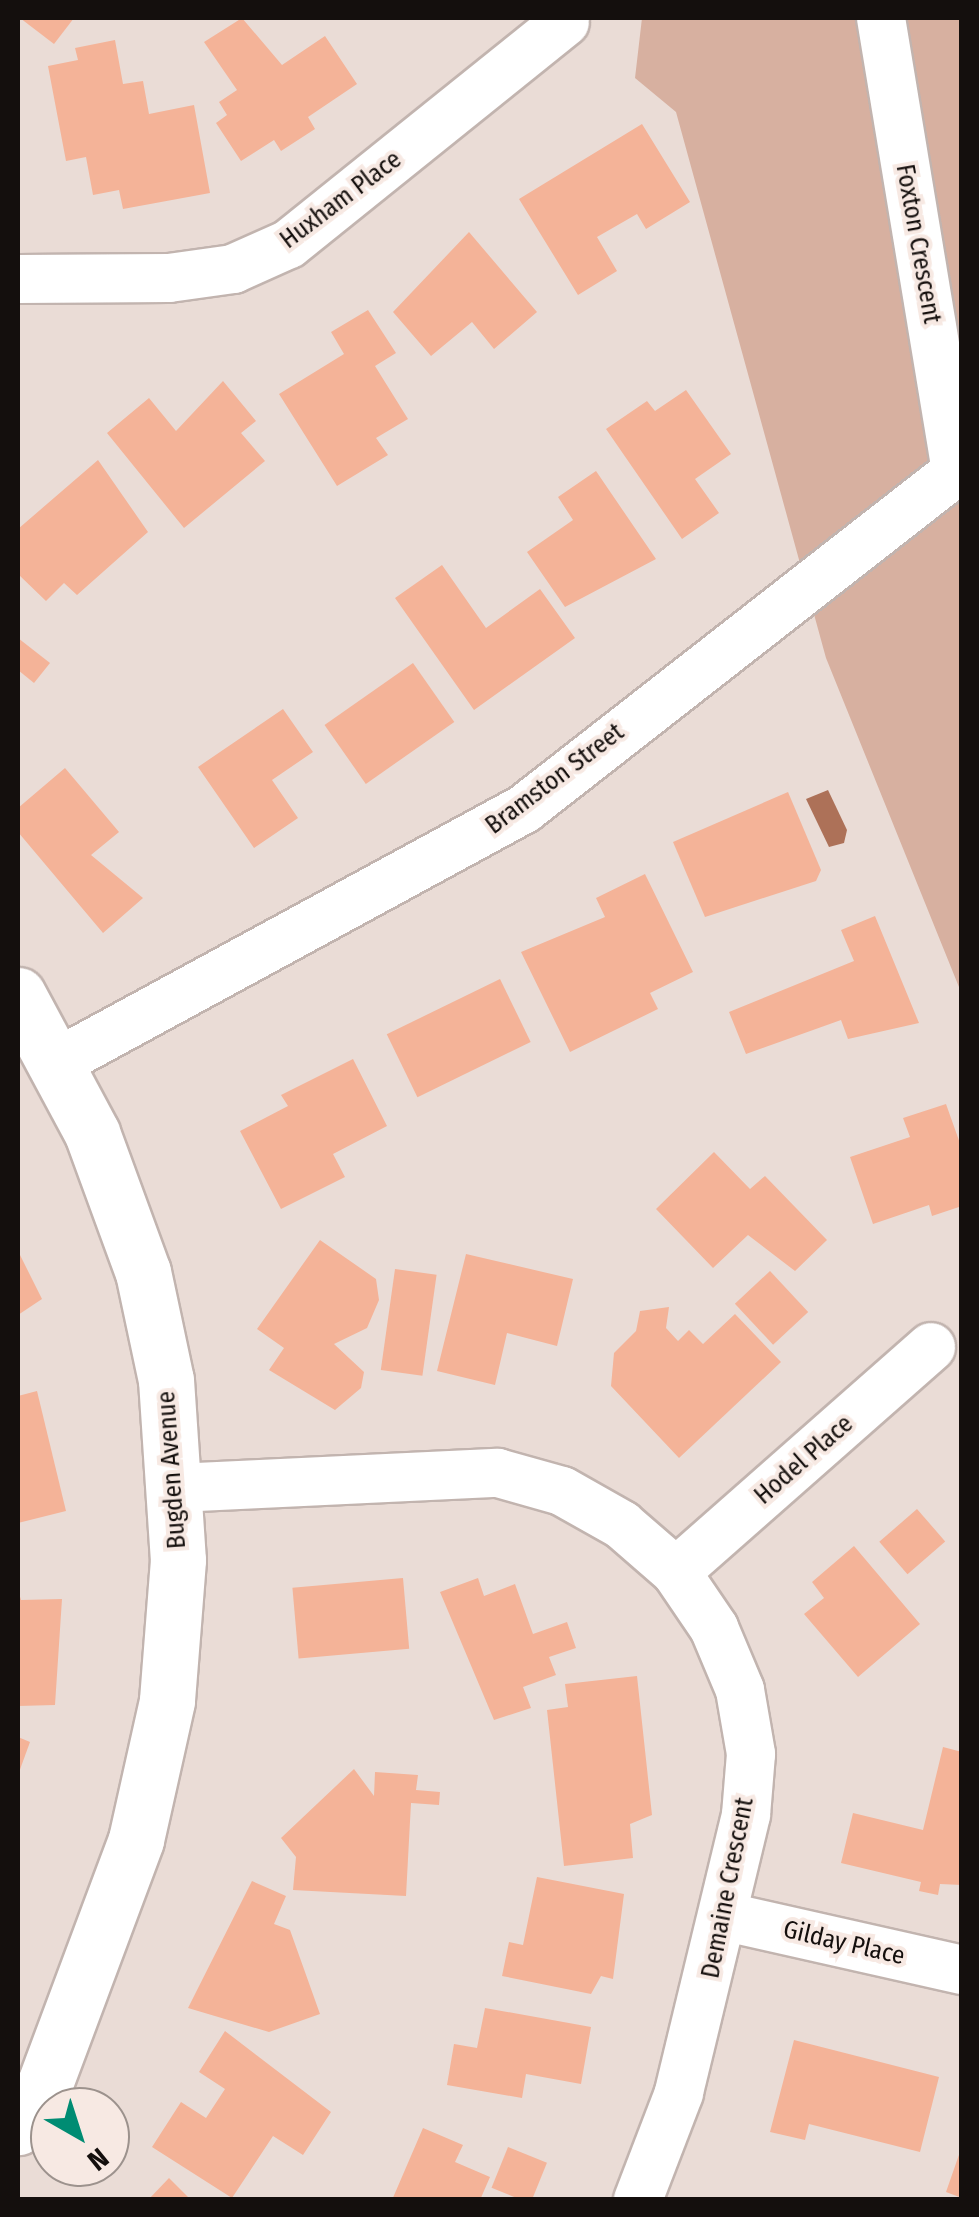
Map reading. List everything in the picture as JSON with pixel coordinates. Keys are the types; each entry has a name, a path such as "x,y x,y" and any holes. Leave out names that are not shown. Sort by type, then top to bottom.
{"street":[{"name":"Foxton Crescent","path":"881,18 959,468"},
{"name":"Huxham Place","path":"18,279 169,278 232,269 289,244 566,22"},
{"name":"Bramston Street","path":"58,1062 524,808 836,558 959,468"},
{"name":"Bugden Avenue","path":"18,996 58,1062 143,1272 176,1488 158,1754 91,1963 45,2084 18,2127"},
{"name":"Hodel Place","path":"676,1572 931,1347"},
{"name":"Demaine Crescent","path":"176,1488 498,1473 607,1516 676,1572 714,1628 740,1690 751,1754 727,1917 679,2094 638,2200"},
{"name":"Gilday Place","path":"727,1917 962,1970"},
{"name":"Bugden Avenue","path":"18,2082 91,1963"}],"shaded area":[{"path":"642,18 961,18 961,992 826,658 676,112 635,78"},
{"path":"828,790 847,830 844,843 829,847 806,799"}],"building":[{"path":"20,18 74,18 54,44"},
{"path":"242,18 282,65 325,36 357,84 308,117 315,129 281,151 274,140 241,161 216,123 227,115 219,102 237,90 204,42"},
{"path":"115,40 123,84 143,81 149,114 194,105 210,193 123,209 119,190 93,195 86,157 66,161 48,66 78,60 75,48"},
{"path":"642,124 690,202 646,229 637,214 597,237 617,271 578,295 519,199"},
{"path":"469,232 537,312 494,349 472,322 431,356 393,312"},
{"path":"368,310 396,353 375,366 408,419 376,438 388,455 337,486 279,394 344,354 331,332"},
{"path":"223,381 256,421 241,433 265,461 184,528 107,433 149,398 176,431"},
{"path":"686,390 731,454 695,479 719,513 682,539 606,429 647,401 655,411"},
{"path":"98,460 148,532 77,595 64,583 46,601 18,574 18,529"},
{"path":"596,471 656,559 565,607 527,552 573,520 558,497"},
{"path":"442,565 486,628 540,589 575,638 474,710 395,598"},
{"path":"18,638 50,663 34,683 18,670"},
{"path":"413,663 454,722 366,784 325,725"},
{"path":"283,709 313,752 272,780 298,818 254,848 198,767"},
{"path":"65,768 119,832 91,855 143,898 103,933 18,832 18,808"},
{"path":"788,792 821,870 816,881 705,917 673,842"},
{"path":"645,874 693,972 650,993 658,1009 570,1052 521,952 605,917 596,898"},
{"path":"875,916 919,1023 848,1039 841,1020 746,1054 729,1012 854,961 841,930"},
{"path":"500,979 531,1042 417,1097 387,1034"},
{"path":"353,1059 387,1126 333,1154 345,1177 281,1209 240,1131 288,1106 281,1095"},
{"path":"946,1104 962,1149 962,1206 932,1216 929,1205 873,1224 850,1157 910,1137 903,1118"},
{"path":"714,1152 750,1189 765,1176 827,1240 795,1271 748,1235 713,1268 656,1209"},
{"path":"320,1240 376,1279 379,1300 367,1328 334,1344 364,1372 361,1388 335,1410 269,1370 284,1348 257,1329"},
{"path":"18,1251 42,1299 18,1315"},
{"path":"466,1254 573,1279 557,1346 507,1333 495,1385 437,1371"},
{"path":"395,1269 437,1275 422,1376 381,1370"},
{"path":"770,1271 808,1312 773,1345 735,1304"},
{"path":"669,1307 666,1328 678,1341 689,1330 703,1344 735,1314 781,1362 679,1458 611,1386 614,1353 636,1331 640,1311"},
{"path":"37,1391 66,1511 18,1523 18,1396"},
{"path":"917,1509 945,1541 907,1574 879,1542"},
{"path":"854,1546 920,1624 858,1677 804,1614 824,1598 812,1582"},
{"path":"403,1578 409,1649 299,1658 292,1588"},
{"path":"478,1578 484,1596 515,1584 533,1634 567,1622 576,1648 549,1657 556,1675 523,1687 531,1708 494,1720 440,1592"},
{"path":"18,1590 21,1600 62,1599 55,1705 18,1706"},
{"path":"637,1676 652,1815 630,1824 633,1858 564,1866 547,1710 568,1707 565,1684"},
{"path":"18,1737 30,1742 18,1775"},
{"path":"943,1747 962,1752 962,1885 940,1884 938,1895 919,1891 921,1882 841,1863 853,1813 923,1830"},
{"path":"354,1769 374,1796 375,1772 418,1775 416,1790 440,1792 439,1805 411,1803 406,1896 293,1890 296,1857 281,1838"},
{"path":"537,1877 624,1894 613,1979 601,1976 591,1994 502,1976 509,1942 523,1945"},
{"path":"252,1881 286,1896 274,1924 290,1930 320,2014 269,2032 188,2008"},
{"path":"485,2008 591,2027 581,2084 526,2074 522,2098 447,2085 454,2044 477,2048"},
{"path":"225,2031 331,2112 303,2155 273,2136 232,2198 152,2147 181,2102 206,2118 225,2089 199,2072"},
{"path":"794,2040 939,2077 920,2152 809,2124 805,2140 770,2132"},
{"path":"423,2128 463,2145 455,2162 490,2177 480,2200 392,2200"},
{"path":"508,2147 547,2163 532,2200 492,2188"},
{"path":"962,2149 962,2198 946,2192"},
{"path":"169,2178 191,2200 148,2200"}]}
